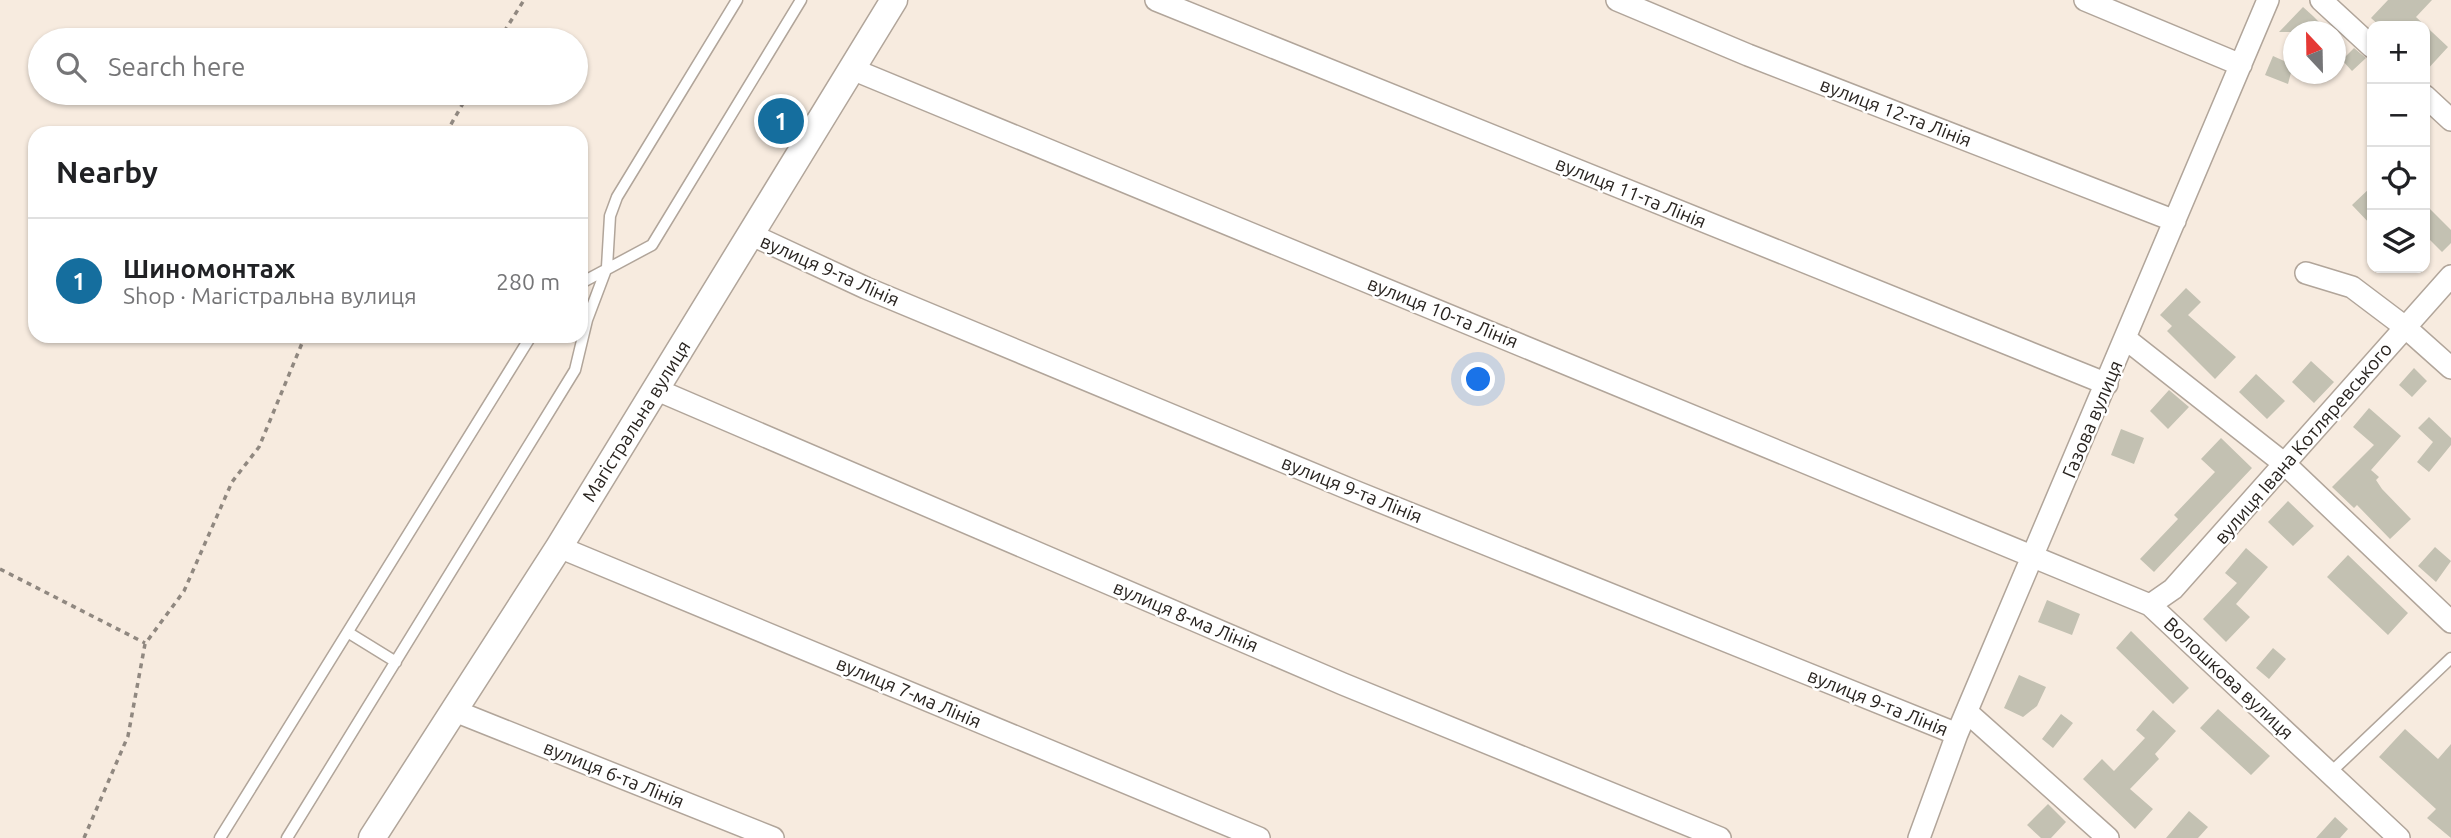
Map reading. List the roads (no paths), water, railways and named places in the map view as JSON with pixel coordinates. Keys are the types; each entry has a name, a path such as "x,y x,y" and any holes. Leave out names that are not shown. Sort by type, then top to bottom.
{"street":[{"name":"Магістральна вулиця","path":"372,838 559,547 894,0"},
{"name":"вулиця 11-та Лінія","path":"1156,0 2107,384"},
{"name":"вулиця 12-та Лінія","path":"1618,0 1748,55 2175,221"},
{"path":"2085,0 2241,65"},
{"name":"Газова вулиця","path":"1919,838 1957,734 2035,556 2268,0"},
{"path":"2321,0 2367,42"},
{"name":"вулиця 10-та Лінія","path":"852,69 2035,556"},
{"path":"2430,101 2451,120"},
{"name":"вулиця 9-та Лінія","path":"752,235 878,293 1367,496 1957,734"},
{"path":"2306,273 2352,287 2405,327 2451,368"},
{"name":"вулиця Івана Котляревського","path":"2150,605 2174,589 2451,276"},
{"path":"2126,339 2286,465 2451,622"},
{"name":"вулиця 8-ма Лінія","path":"655,389 1343,684 1720,838"},
{"name":"вулиця 7-ма Лінія","path":"559,547 1259,838"},
{"name":"Волошкова вулиця","path":"2035,556 2150,605 2399,838"},
{"name":"вулиця 6-та Лінія","path":"455,711 773,838"},
{"path":"1968,713 2108,838"}],"lane":[{"path":"588,317 607,267 610,216 617,197 737,0"},
{"path":"588,279 652,245 801,0"},
{"path":"220,838 527,343"},
{"path":"287,838 575,370 581,343"},
{"path":"348,633 396,662"},
{"path":"2330,773 2451,658"}],"place":[{"name":"Шиномонтаж","path":"781,121"}]}
